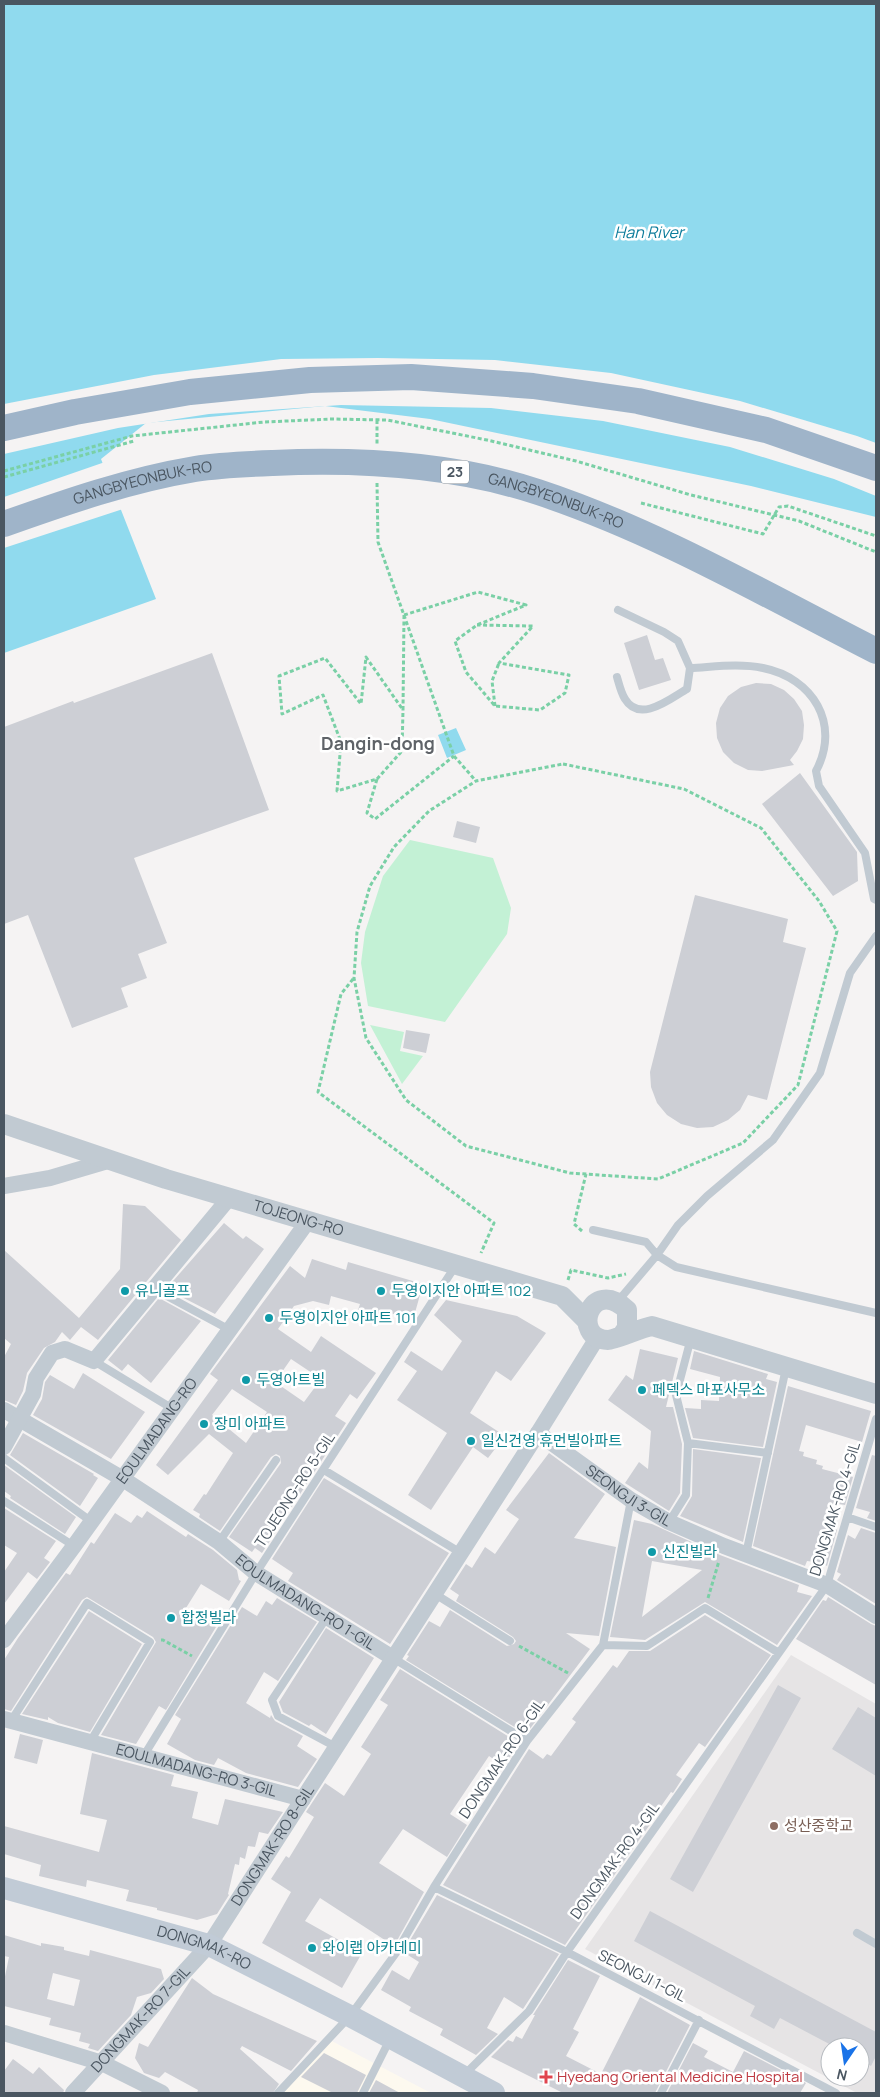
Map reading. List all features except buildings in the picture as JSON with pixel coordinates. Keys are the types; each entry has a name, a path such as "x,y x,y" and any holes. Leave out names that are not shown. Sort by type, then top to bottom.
{"highway":[{"path":"4,428 75,412 190,392 310,380 411,377 533,386 638,401 766,430 876,468"},
{"name":"GANGBYEONBUK-RO","path":"4,524 136,482 195,469 312,461 366,462 429,468 490,479 537,492 606,517 674,548 876,651"}],"main road":[{"name":"DONGMAK-RO","path":"4,1888 209,1945 350,2016 494,2093"}],"street":[{"name":"TOJEONG-RO","path":"4,1124 230,1198 562,1296 586,1320"},
{"path":"4,1186 50,1178 111,1160"},
{"path":"4,1448 34,1394 36,1378 52,1353 65,1349 94,1361 230,1198"},
{"name":"EOULMADANG-RO","path":"4,1640 92,1522 308,1221"},
{"path":"562,1296 615,1303 652,1326 692,1336 876,1394"},
{"path":"615,1303 592,1307 586,1320 588,1329 597,1338 609,1340 652,1326"},
{"path":"615,1303 627,1328 622,1336"},
{"name":"DONGMAK-RO 8-GIL","path":"209,1945 538,1434 597,1338"},
{"name":"EOULMADANG-RO 1-GIL","path":"4,1410 123,1479 219,1542 256,1573 393,1658"},
{"name":"SEONGJI 3-GIL","path":"538,1434 631,1500 669,1522 724,1546 827,1585 876,1616"},
{"name":"EOULMADANG-RO 3-GIL","path":"8,1720 303,1799"},
{"name":"DONGMAK-RO 7-GIL","path":"73,2093 209,1945"},
{"path":"4,2032 102,2063 162,2093"}],"lane":[{"path":"617,677 625,700 636,708 651,710 687,689 690,668 678,641 664,632 618,610"},
{"path":"690,668 761,667 779,672 796,680 809,694 818,707 825,723 826,742 823,758 816,771 818,786 865,853 874,899 876,900"},
{"path":"615,1303 658,1255 678,1225 701,1202 772,1140 820,1073 850,973 876,936"},
{"path":"589,1232 646,1242 658,1255 676,1267 876,1313"},
{"name":"TOJEONG-RO 5-GIL","path":"143,1756 256,1573 324,1470 465,1268"},
{"path":"154,1289 230,1330"},
{"path":"669,1522 686,1495 688,1443 676,1395 692,1336"},
{"path":"94,1361 173,1409"},
{"path":"746,1554 786,1366"},
{"name":"DONGMAK-RO 4-GIL","path":"463,2077 529,2011 567,1952 827,1585 876,1419"},
{"path":"688,1443 768,1453"},
{"path":"4,1458 92,1522"},
{"path":"219,1542 276,1460"},
{"path":"324,1470 461,1554"},
{"name":"DONGMAK-RO 6-GIL","path":"278,2093 350,2016 396,1953 434,1887 528,1741 603,1645 631,1500"},
{"path":"4,1501 74,1546"},
{"path":"847,1517 876,1527"},
{"path":"435,1594 510,1641"},
{"name":"EOULMADANG-RO 3-GIL","path":"8,1720 87,1603 150,1642"},
{"path":"603,1645 647,1646 705,1608 779,1653"},
{"path":"327,1617 272,1700 278,1716 336,1747"},
{"path":"90,1742 150,1642"},
{"path":"393,1658 528,1741"},
{"name":"SEONGJI 1-GIL","path":"434,1887 567,1952 836,2093"},
{"path":"857,1934 876,1944"},
{"path":"660,2093 699,2020"},
{"path":"363,2093 391,2038"}],"path":[{"path":"4,471 132,436"},
{"path":"4,477 134,442"},
{"path":"641,503 763,534 779,507 788,506 876,536"},
{"path":"378,542 454,756 476,781"},
{"path":"404,615 478,592 526,605 476,625 455,641 466,672 495,706 540,710 565,693 569,675 499,663"},
{"path":"404,615 402,751 377,779 367,813 375,819 454,756"},
{"path":"476,625 534,626 499,663 492,681 495,706"},
{"path":"377,779 337,791 342,742 323,695 282,714 279,676 324,658 361,704 366,657 403,710"},
{"path":"562,764 684,789 760,828 819,900 837,931 798,1085 743,1143 658,1179 570,1173 466,1146 406,1100 366,1038 354,978 357,932 370,886 394,847 429,810 476,781 562,764"},
{"path":"354,978 341,994 318,1092 494,1223 465,1268"},
{"path":"586,1174 574,1224 589,1232"},
{"path":"562,1296 571,1270 608,1278 626,1274"},
{"path":"705,1608 724,1546"},
{"path":"150,1642 163,1640 202,1661"},
{"path":"510,1641 577,1678"}],"shaded area":[{"name":"성산중학교","path":"791,1655 876,1704 876,2093 857,2093 846,2087 870,2087 870,2037 820,2037 820,2073 585,1949"},
{"path":"328,2039 431,2093 278,2093"}],"green space":[{"path":"410,840 493,858 511,908 507,934 445,1022 368,1006 361,963 365,932 383,876"},
{"path":"370,1025 404,1032 400,1051 423,1056 402,1084"}],"water":[{"name":"Han River","path":"4,4 876,4 876,517 751,486 430,419 325,406 146,423 101,459 156,599 4,653"},
{"path":"456,728 466,750 447,758 438,735"}],"pier":[{"path":"281,359 495,360 611,373 740,401 876,443 876,496 834,479 730,447 603,421 491,408 341,405 209,414 118,428 4,454 4,404 154,375"},
{"path":"105,462 123,509 4,548 4,497"}],"place":[{"name":"유니골프","path":"125,1291"},
{"name":"두영이지안 아파트 102","path":"381,1291"},
{"name":"두영이지안 아파트 101","path":"269,1318"},
{"name":"두영아트빌","path":"246,1380"},
{"name":"페덱스 마포사무소","path":"642,1390"},
{"name":"장미 아파트","path":"204,1424"},
{"name":"일신건영 휴먼빌아파트","path":"471,1441"},
{"name":"신진빌라","path":"652,1552"},
{"name":"합정빌라","path":"171,1618"},
{"name":"성산중학교","path":"774,1826"},
{"name":"와이랩 아카데미","path":"312,1948"},
{"name":"Hyedang Oriental Medicine Hospital","path":"546,2077"}],"district":[{"name":"Dangin-dong","path":"378,744"}]}
